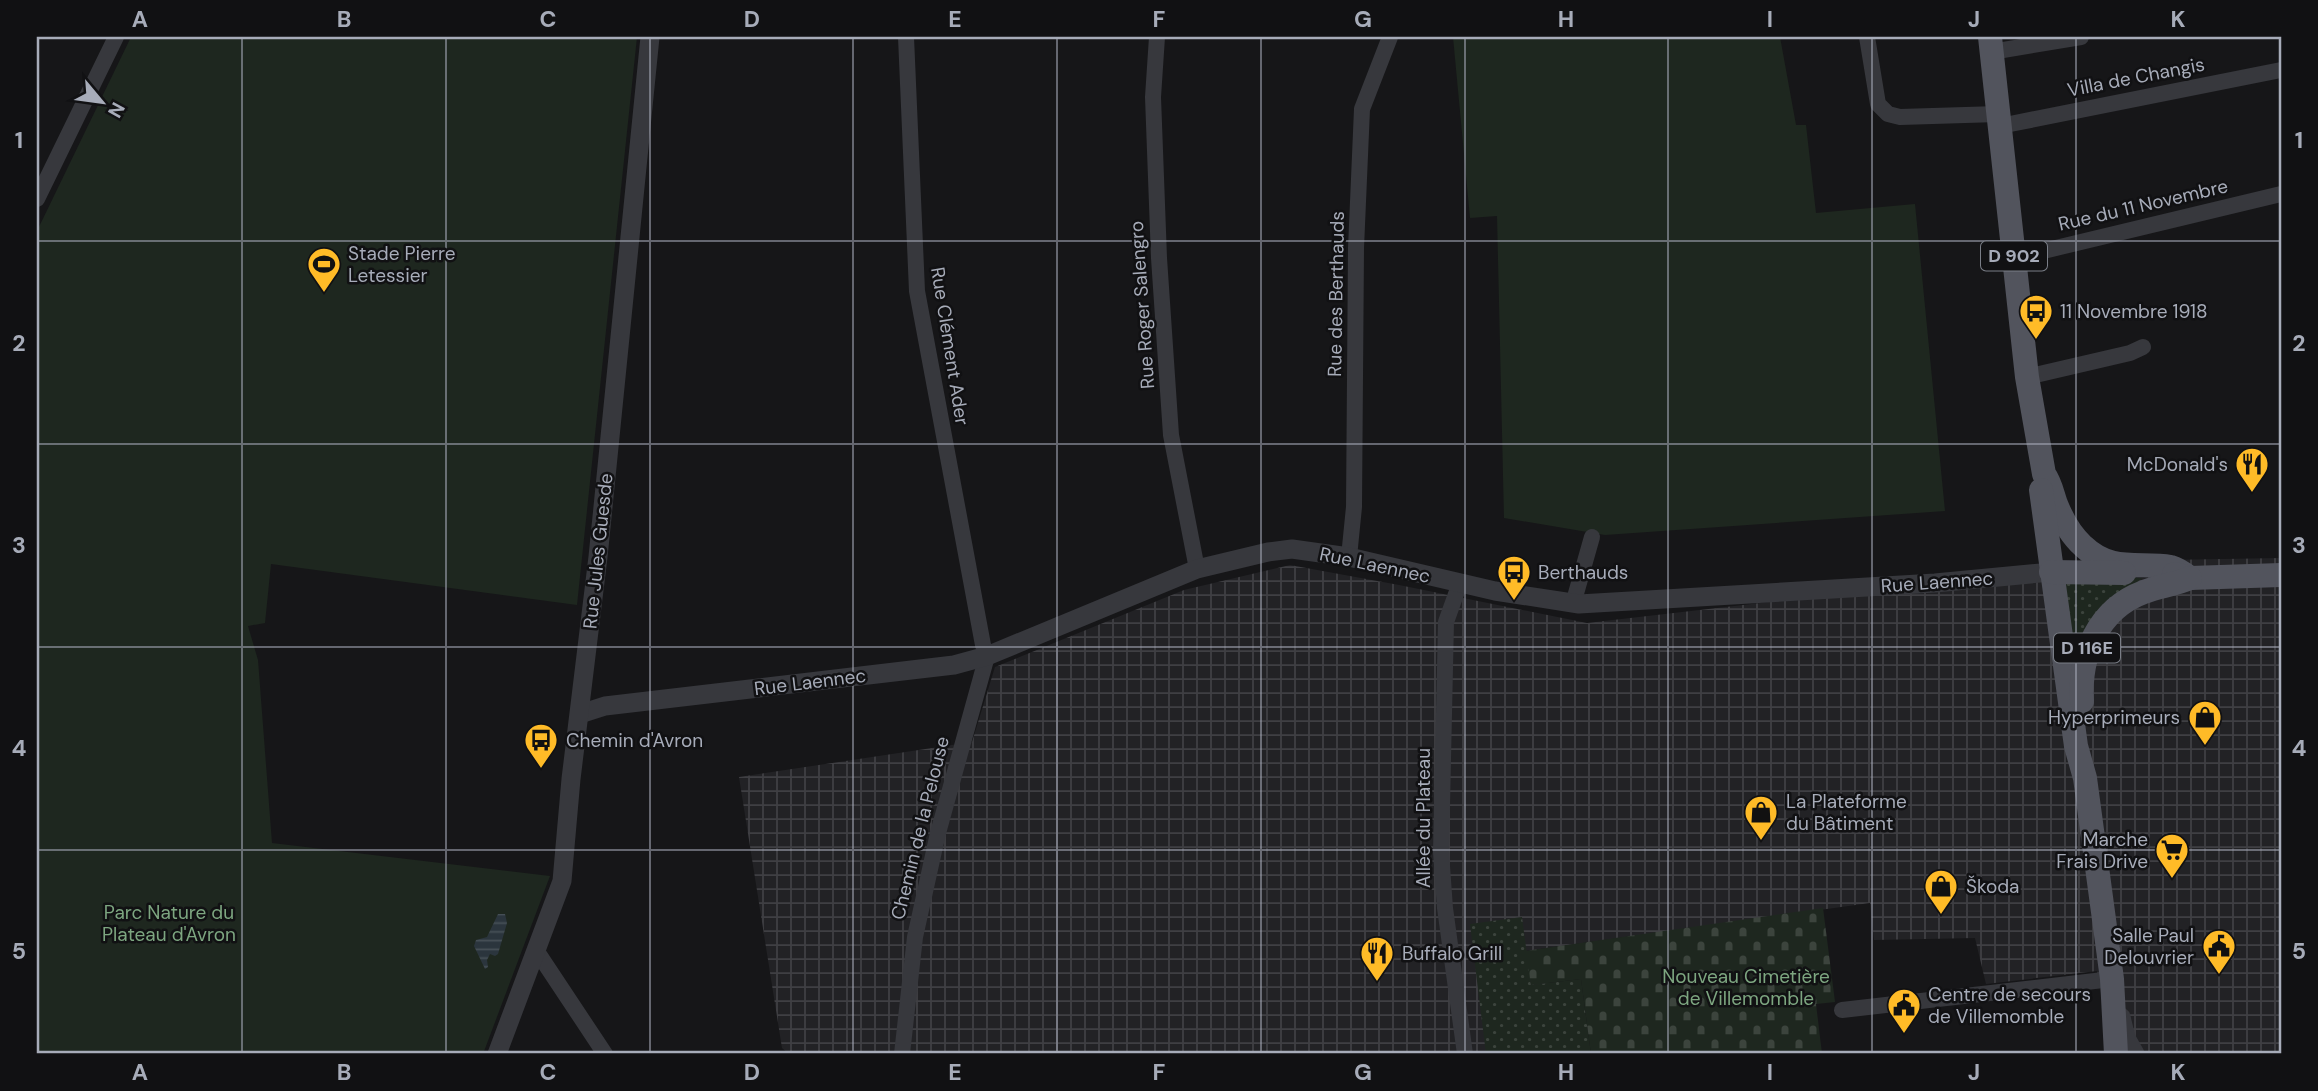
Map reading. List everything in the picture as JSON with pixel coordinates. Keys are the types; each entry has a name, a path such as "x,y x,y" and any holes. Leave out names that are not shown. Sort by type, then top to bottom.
{"main road":[{"name":"D 902","path":"1990,44 2027,376 2044,474 2069,530"},
{"name":"D 902","path":"2044,474 2040,485 2076,746 2085,778 2112,979 2116,1054"},
{"path":"2051,572 2065,551 2069,530"},
{"name":"Rue Laennec","path":"2069,530 2084,547 2118,565 2174,568 2190,578"},
{"name":"Rue Laennec","path":"2051,572 2174,574 2190,578 2281,575"},
{"name":"Rue Laennec","path":"2085,778 2081,687 2087,648 2099,627 2119,606 2147,590 2173,586 2190,578"}],"street":[{"path":"37,199 116,37"},
{"name":"Rue Jules Guesde","path":"504,1049 562,881 571,779 598,557 650,37"},
{"name":"Rue Clément Ader","path":"906,37 917,291 968,573 982,645 987,656"},
{"name":"Rue Roger Salengro","path":"1157,37 1153,97 1159,258 1171,435 1197,569"},
{"name":"Rue des Berthauds","path":"1349,557 1353,507 1356,248 1362,109 1390,37"},
{"name":"Villa de Changis","path":"1867,37 1878,104 1888,114 1900,117 1999,120 2281,70"},
{"path":"1990,44 2081,37"},
{"name":"Rue du 11 Novembre","path":"2014,258 2281,194"},
{"path":"2027,376 2118,356 2143,347"},
{"path":"1573,604 1592,537"},
{"name":"Rue Laennec","path":"580,714 605,706 954,665 987,656 1197,569 1292,549 1349,557 1460,583 1573,604 1922,584 2051,572"},
{"name":"Allée du Plateau","path":"1460,583 1446,622 1441,852 1465,1054"},
{"name":"Chemin de la Pelouse","path":"902,1054 918,924 937,833 987,656"},
{"path":"536,950 605,1054"},
{"path":"1842,1010 2112,979 2126,1038 2135,1054"}],"shaded area":[{"path":"2281,558 2281,1054 2112,1054 2097,971 1986,984 1975,938 1874,940 1870,903 1525,951 1591,1054 789,1054 782,1048 739,777 972,742 995,667 1184,590 1290,565 1587,623 1935,583 2052,562"},
{"path":"498,914 505,914 507,923 498,954 490,954 488,967 485,969 474,946 476,940 487,937"}],"green space":[{"name":"Stade Pierre Letessier","path":"131,37 637,37 577,605 271,564 265,623 248,626 258,660 272,843 550,876 483,1054 37,1054 37,231"},
{"path":"1453,37 1780,37 1796,125 1806,125 1816,213 1915,204 1945,511 1605,535 1504,518 1497,216 1470,218"},
{"path":"2061,575 2142,578 2087,625 2074,654"},
{"name":"Nouveau Cimetière de Villemomble","path":"1823,908 1835,1002 1816,1004 1822,1054 1591,1054 1581,979 1531,985 1525,951"},
{"path":"1522,917 1531,985 1581,979 1591,1054 1486,1054 1470,924"}],"place":[{"name":"Stade Pierre Letessier","path":"324,294"},
{"name":"11 Novembre 1918","path":"2036,341"},
{"name":"McDonald's","path":"2252,494"},
{"name":"Berthauds","path":"1514,602"},
{"name":"Hyperprimeurs","path":"2205,747"},
{"name":"Chemin d'Avron","path":"541,770"},
{"name":"La Plateforme du Bâtiment","path":"1761,842"},
{"name":"Marche Frais Drive","path":"2172,880"},
{"name":"Škoda","path":"1941,916"},
{"name":"Salle Paul Delouvrier","path":"2219,976"},
{"name":"Buffalo Grill","path":"1377,983"},
{"name":"Centre de secours de Villemomble","path":"1904,1035"}],"park label":[{"name":"Parc Nature du Plateau d'Avron","path":"169,923"}]}
